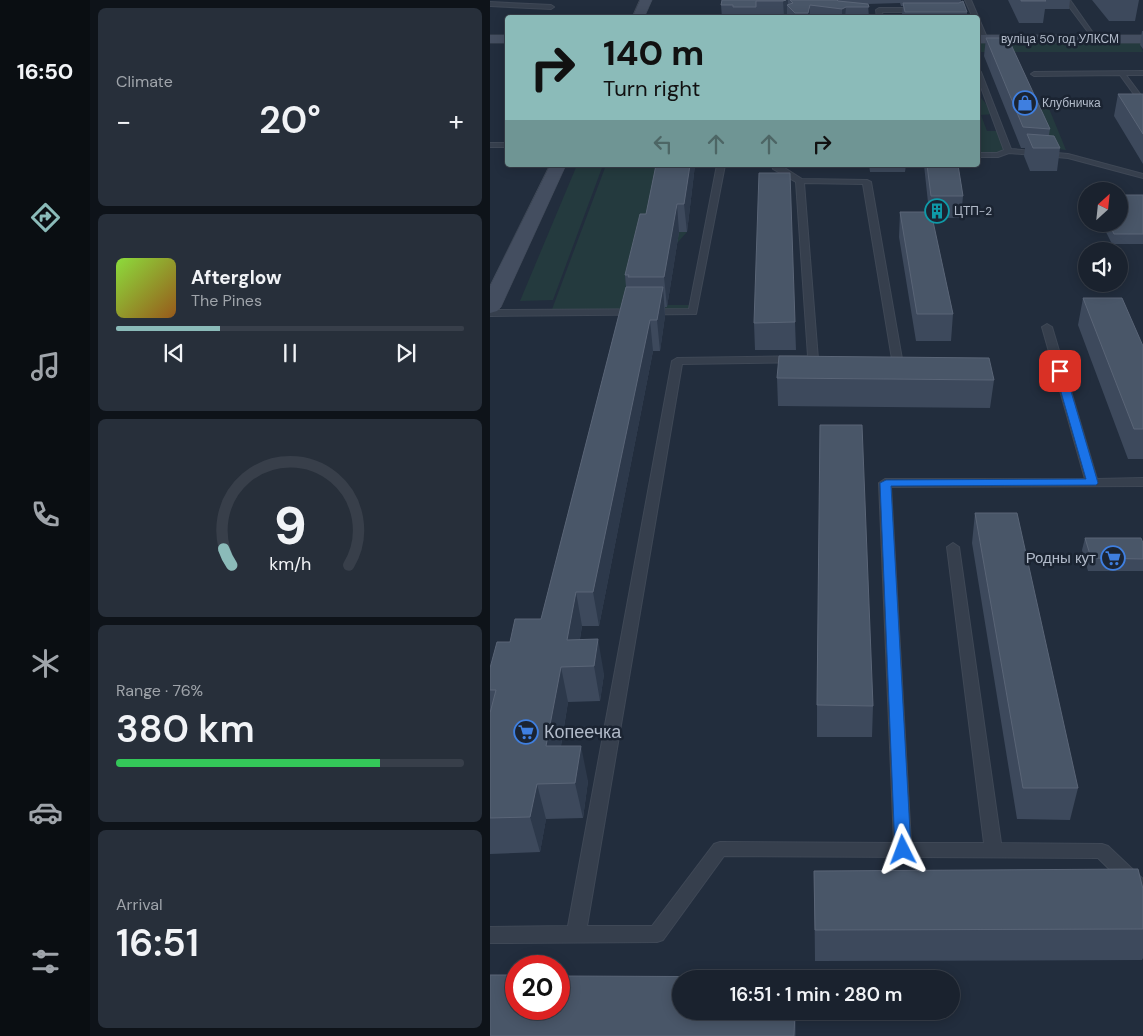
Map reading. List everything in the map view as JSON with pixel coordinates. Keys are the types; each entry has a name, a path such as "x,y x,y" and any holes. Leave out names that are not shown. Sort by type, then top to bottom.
{"main road":[{"path":"639,15 646,0"},
{"path":"490,39 505,39"},
{"name":"вуліца 50 год УЛКСМ","path":"982,39 1143,39"},
{"path":"492,297 557,167"}],"lane":[{"path":"968,0 975,15"},
{"path":"1067,0 1096,39"},
{"path":"490,4 551,7"},
{"path":"870,14 928,10"},
{"path":"1034,74 1143,73"},
{"path":"1122,74 1143,103"},
{"path":"980,78 1008,151"},
{"path":"490,145 505,145"},
{"path":"980,155 998,155 1008,151 1068,156 1143,176"},
{"path":"1100,154 1106,166"},
{"path":"490,313 693,312 721,167"},
{"path":"776,167 800,181 867,182 897,359"},
{"path":"576,935 677,361 818,359 800,181"},
{"path":"1047,327 1092,483"},
{"path":"903,850 886,483 1143,482"},
{"path":"953,547 994,851"},
{"path":"490,935 657,934 720,849 1102,851 1143,890"}],"green space":[{"path":"980,39 1143,40 1140,45 1143,52 980,52"},
{"path":"980,96 994,114 981,115 987,131 1000,131 1008,151 998,155 980,155"},
{"path":"1027,104 1048,106 1066,150 1015,144 1044,144"},
{"path":"576,167 602,167 553,300 520,301"},
{"path":"605,167 663,167 651,232 687,232 678,242 643,242 629,305 694,305 693,312 551,312"}],"building":[{"path":"722,0 786,0 756,1 756,7 733,7 733,5 721,5"},
{"path":"790,0 837,0 868,4 869,7 846,7 842,9 810,5 808,13 795,13 787,5 793,3"},
{"path":"1045,0 1046,1 1021,1"},
{"path":"963,1 967,12 905,12 903,3 959,3"},
{"path":"986,38 1008,38 1050,129 1023,127"},
{"path":"1118,94 1143,94 1143,134"},
{"path":"1027,134 1054,136 1060,148 1033,148"},
{"path":"656,167 690,167 684,204 677,204 664,277 628,277 629,275 625,275 640,214 646,214"},
{"path":"927,167 958,167 963,196 931,196"},
{"path":"759,173 790,173 795,322 754,323"},
{"path":"1128,195 1143,195 1143,234 1114,234 1113,232 1128,232"},
{"path":"900,212 931,212 953,314 917,314"},
{"path":"626,287 663,287 657,320 650,320 593,592 576,592 567,640 598,639 594,666 561,667 546,746 581,746 575,783 537,784 530,817 490,818 490,713 496,690 490,690 490,668 497,642 510,642 515,619 541,619"},
{"path":"1083,298 1122,298 1143,346 1143,429 1134,429"},
{"path":"779,356 989,358 994,380 777,378"},
{"path":"820,425 862,425 873,706 817,705"},
{"path":"975,513 1017,513 1078,788 1023,788"},
{"path":"1085,538 1141,538 1143,543 1143,559 1091,558"},
{"path":"1138,869 1143,889 1143,929 815,930 814,871"},
{"path":"490,975 505,975 505,1020 570,1020 570,976 672,976 672,1020 795,1020 794,1036 490,1036"}],"place":[{"name":"Клубничка","path":"1025,103"},
{"name":"ЦТП-2","path":"937,211"},
{"name":"Родны кут","path":"1113,558"},
{"name":"Копеечка","path":"526,732"}],"route":[{"path":"903,850 886,483 1092,483 1060,371"}]}
